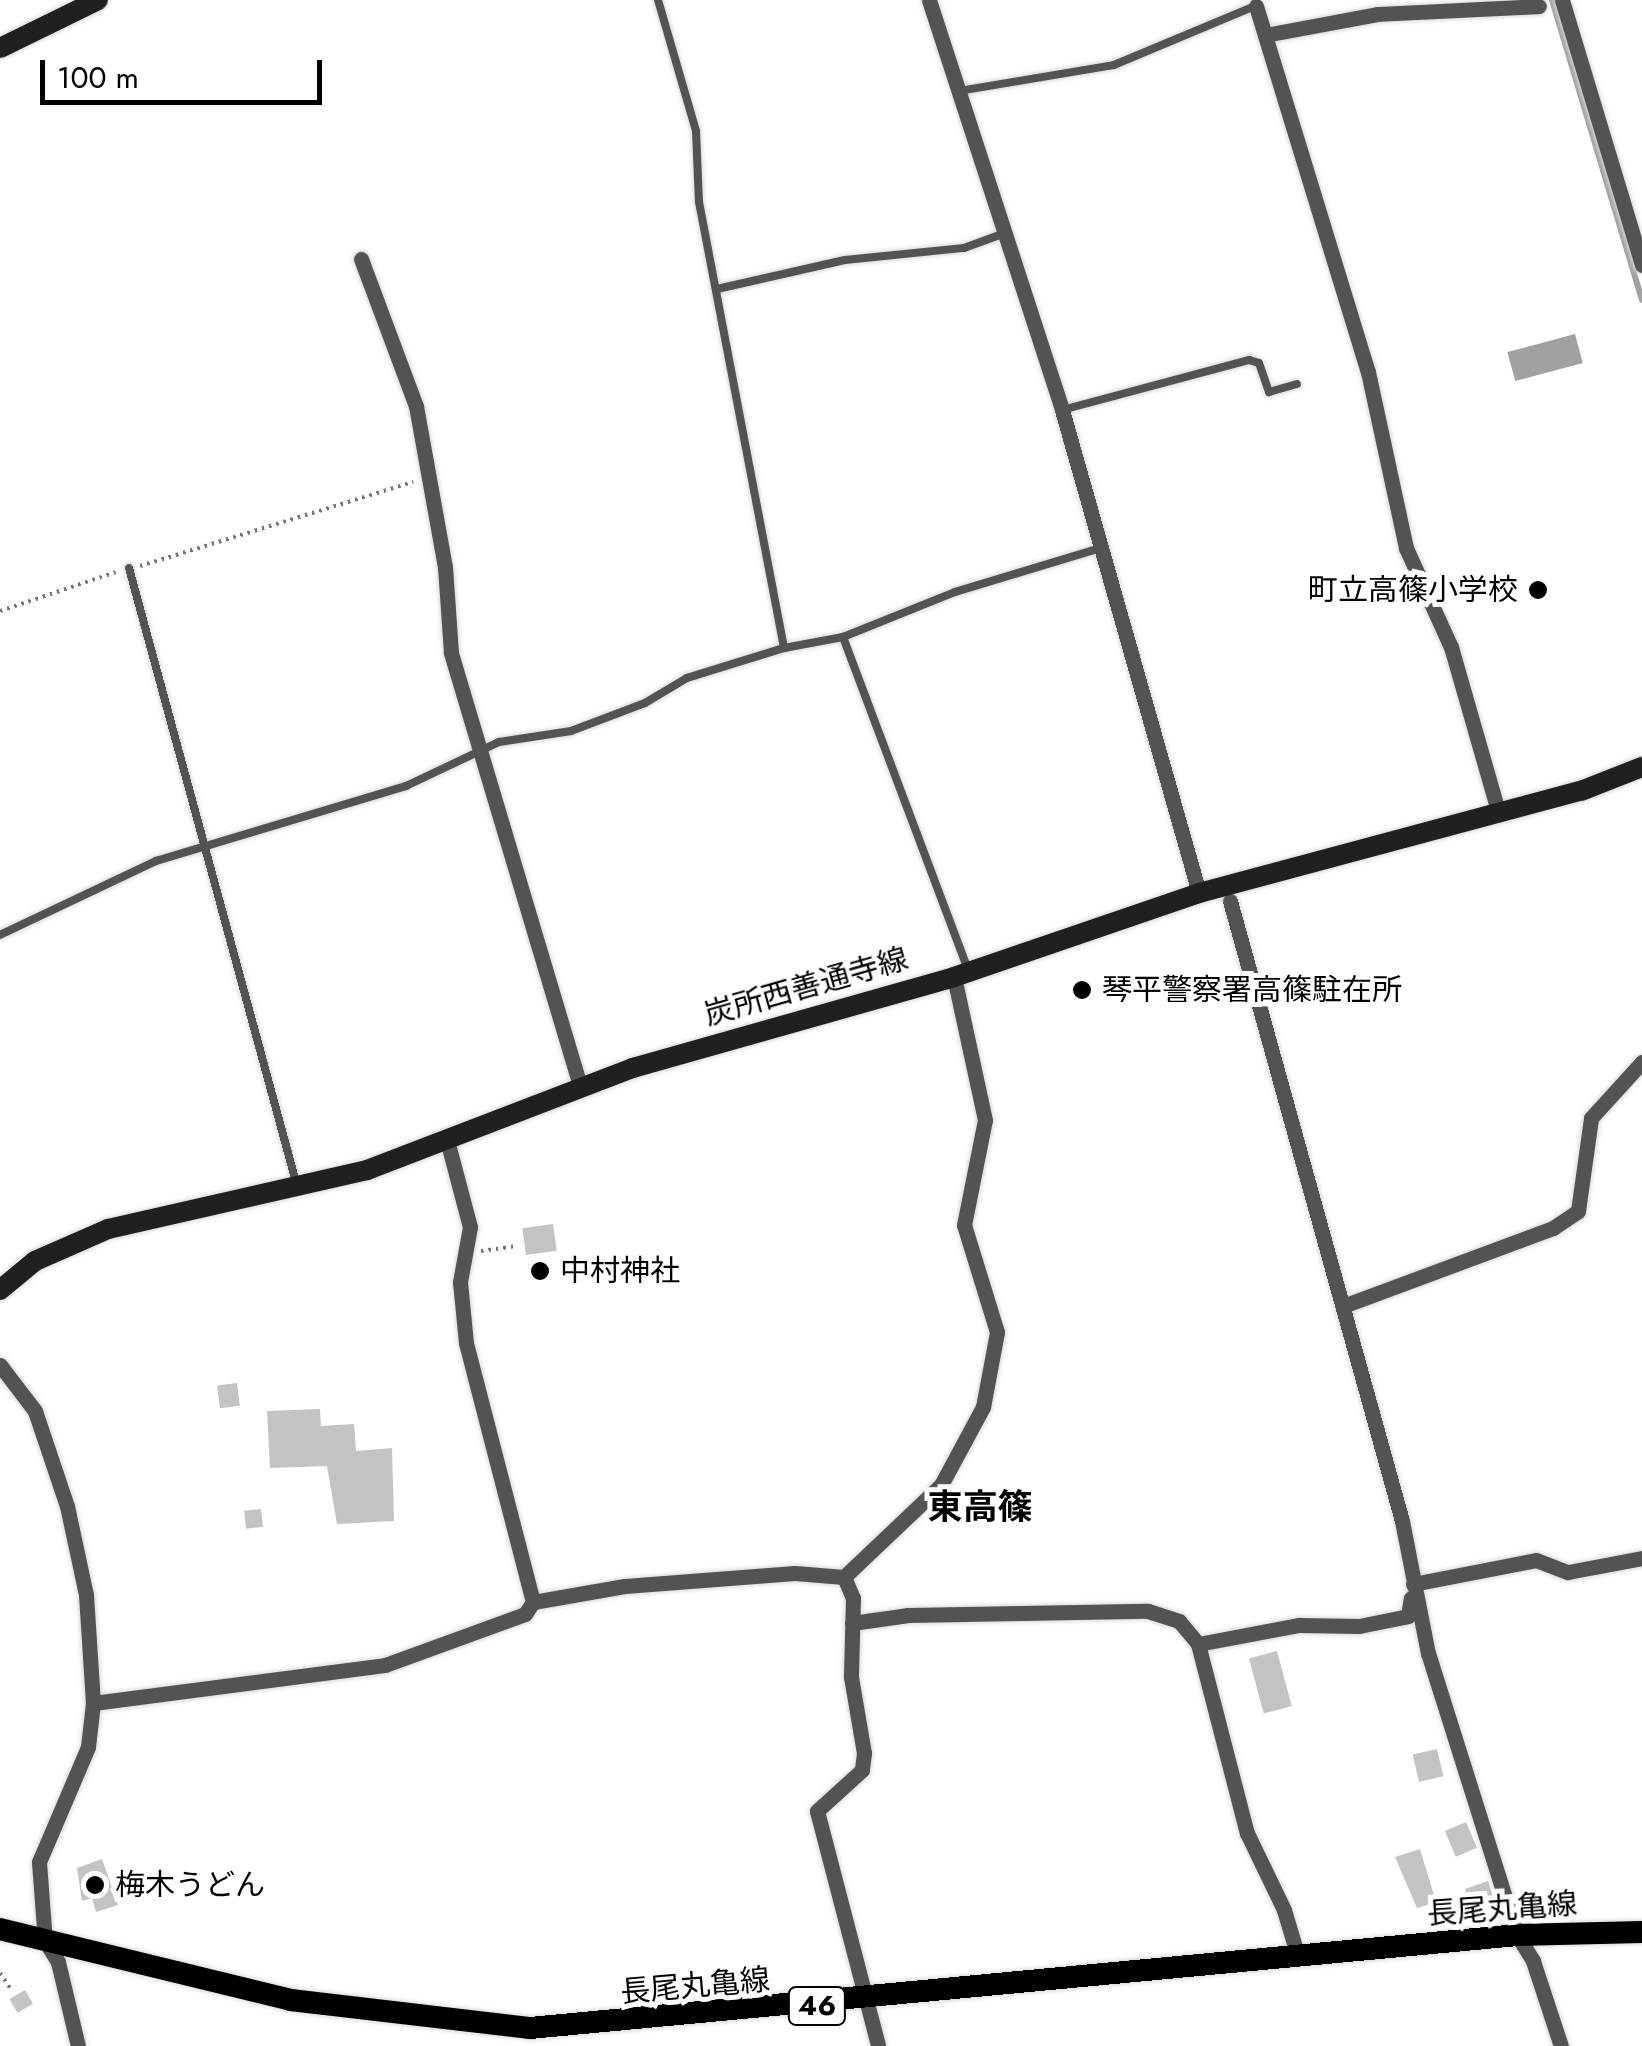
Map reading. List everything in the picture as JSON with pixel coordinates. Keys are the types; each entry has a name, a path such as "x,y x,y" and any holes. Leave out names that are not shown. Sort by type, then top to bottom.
{"main road":[{"path":"0,48 98,0"},
{"name":"炭所西善通寺線","path":"3,1281 70,1243 108,1229 297,1186 448,1144 632,1068 961,973 1198,894 1499,814 1642,767"},
{"name":"長尾丸亀線","path":"0,1930 291,2000 530,2028 870,2001 1517,1936 1642,1932"}],"street":[{"path":"929,0 1062,410 1198,894"},
{"path":"1562,0 1642,265"},
{"path":"1256,6 1368,372 1406,548 1451,647 1499,814"},
{"path":"1265,35 1377,14 1539,6"},
{"path":"362,259 424,438 446,567 451,653 581,1089"},
{"path":"1230,901 1343,1306 1428,1653 1517,1936 1532,1960 1561,2046"},
{"path":"532,1602 625,1586 795,1573 844,1577 926,1505 971,1440 997,1332 964,1226 985,1120 961,973"},
{"path":"1343,1306 1552,1228 1578,1212 1590,1118 1642,1062"},
{"path":"93,1704 385,1665 493,1631 525,1614 532,1602 466,1344 460,1282 466,1254 466,1199 448,1144"},
{"path":"0,1365 36,1411 67,1506 86,1595 93,1704 88,1747 40,1862 45,1941 58,1962 78,2046"},
{"path":"1413,1584 1536,1560 1568,1572 1642,1558"},
{"path":"844,1577 852,1598 862,1770 817,1812 870,2001 878,2046"},
{"path":"1198,1644 1299,1625 1360,1626 1408,1616 1413,1584"},
{"path":"852,1623 908,1616 1148,1611 1179,1621 1198,1644 1248,1833 1284,1910 1298,1958"}],"lane":[{"path":"658,0 696,131 700,202 784,648"},
{"path":"959,92 1114,65 1256,6"},
{"path":"717,288 845,260 964,248 1005,233"},
{"path":"1062,410 1249,360 1259,363 1269,392 1297,384"},
{"path":"0,935 156,861 406,786 482,755 500,742 571,731 645,703 686,678 784,648 843,637 954,592 1101,548"},
{"path":"129,568 297,1186"},
{"path":"843,637 961,973"}],"path":[{"path":"0,611 417,480"},
{"path":"466,1254 518,1246"},
{"path":"0,1973 10,1988"}],"shaded area":[{"path":"1575,334 1583,363 1515,381 1507,352"}],"building":[{"path":"553,1224 557,1251 526,1255 522,1228"},
{"path":"237,1383 240,1406 220,1408 217,1385"},
{"path":"320,1409 321,1426 354,1424 356,1451 392,1448 394,1521 337,1524 327,1466 270,1468 267,1411"},
{"path":"261,1509 263,1527 246,1529 244,1511"},
{"path":"1277,1651 1292,1706 1264,1714 1249,1659"},
{"path":"1437,1749 1443,1776 1419,1782 1413,1755"},
{"path":"1466,1822 1477,1848 1456,1857 1445,1831"},
{"path":"1420,1849 1436,1902 1417,1908 1395,1857"},
{"name":"梅木うどん","path":"102,1859 118,1905 96,1912 92,1898 82,1901 77,1868"},
{"path":"1488,1881 1501,1921 1477,1924 1465,1889"},
{"path":"25,1990 33,2004 17,2013 9,1999"}],"waterway":[{"path":"1552,0 1642,300"}],"place":[{"name":"町立高篠小学校","path":"1538,590"},
{"name":"琴平警察署高篠駐在所","path":"1082,990"},
{"name":"中村神社","path":"540,1271"},
{"name":"梅木うどん","path":"95,1885"}],"district":[{"name":"東高篠","path":"980,1507"}]}
